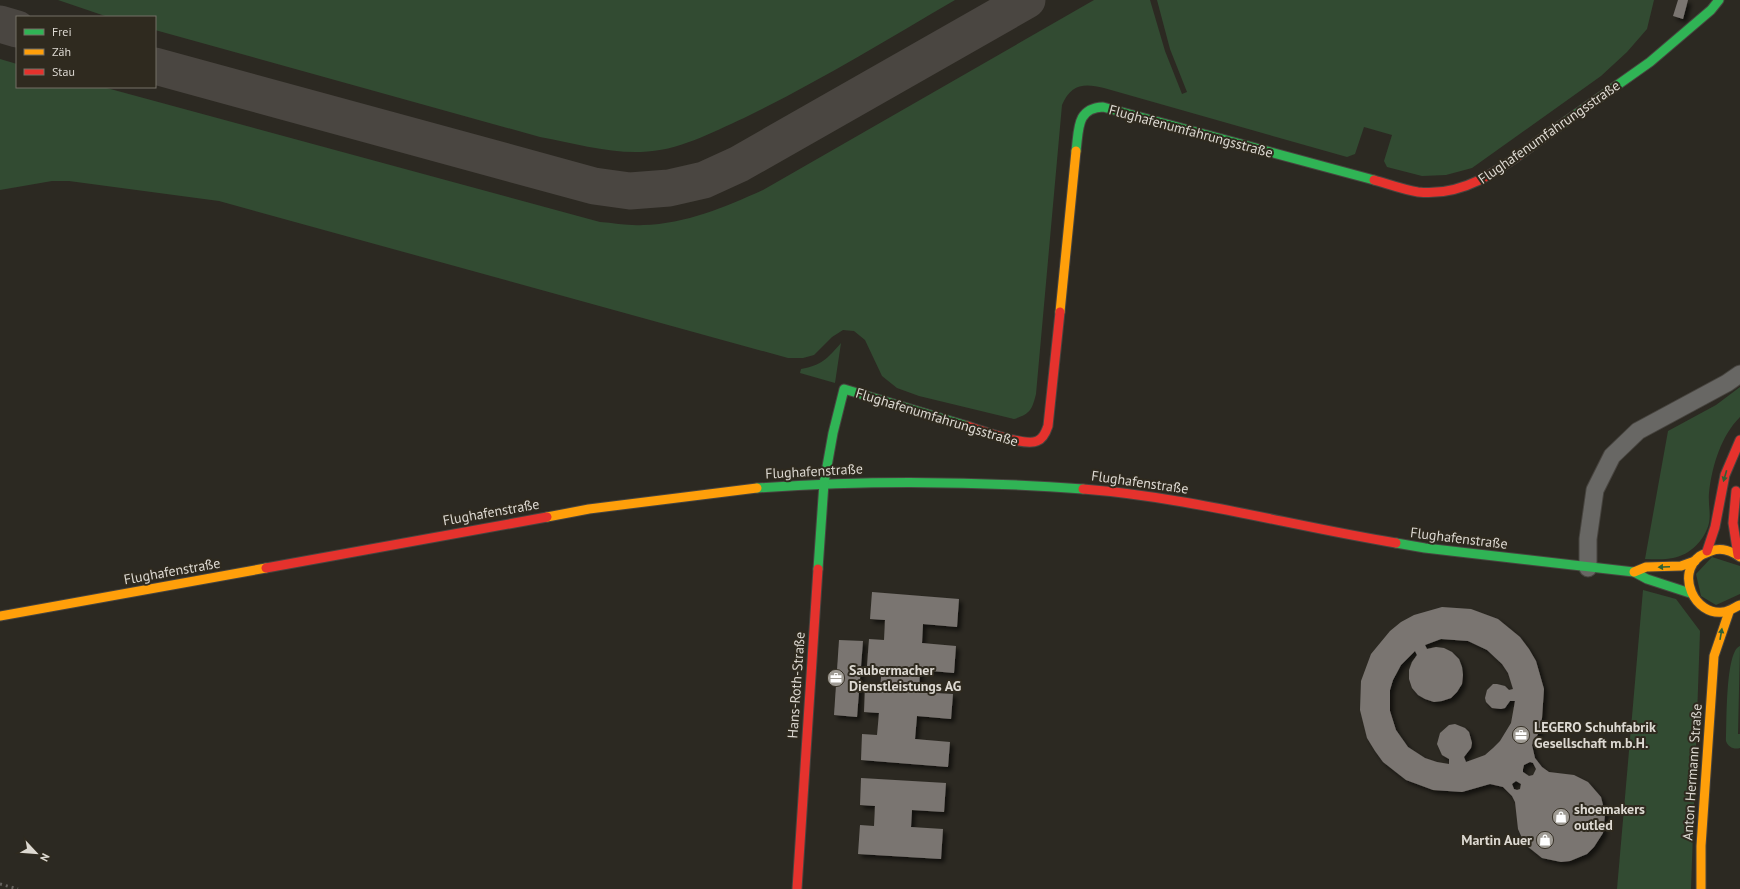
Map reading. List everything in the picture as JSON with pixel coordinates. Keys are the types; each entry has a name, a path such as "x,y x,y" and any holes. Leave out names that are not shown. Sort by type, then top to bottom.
{"main road":[{"name":"Flughafenumfahrungsstraße","path":"824,483 833,433 844,389 1025,443 1036,443 1043,439 1048,426 1079,125 1084,113 1091,108 1104,107 1417,192 1442,194 1480,181 1499,168 1650,62 1711,10 1719,0"},
{"path":"1708,552 1714,538 1722,486 1730,458 1740,440"},
{"path":"1738,481 1734,503 1732,533 1739,556"},
{"name":"Flughafenstraße","path":"0,616 589,508 712,493 824,483 960,482 1097,490 1190,503 1418,547 1588,568 1634,572 1646,567 1680,566 1695,561 1708,552"},
{"name":"Hans-Roth-Straße","path":"797,889 824,483"},
{"path":"1708,552 1721,549 1730,551 1739,556"},
{"path":"1690,593 1688,582 1690,570 1695,561"},
{"name":"Flughafenstraße","path":"1634,572 1644,579 1678,586 1690,593 1705,612 1729,612"},
{"path":"1729,612 1740,605"},
{"name":"Anton Hermann Straße","path":"1701,889 1701,846 1714,656 1720,644 1723,622 1729,612"},
{"name":"Anton Hermann Straße","path":"1709,639 1709,647 1714,656"}],"street":[{"path":"1588,568 1588,539 1595,490 1612,456 1638,431 1727,383 1740,374"}],"green space":[{"path":"58,0 955,0 771,105 707,135 681,145 655,151 641,152 616,151 540,137 156,30 156,16 105,16"},
{"path":"1094,0 1150,0 1165,51 1182,94 1187,92 1170,49 1157,0 1654,0 1647,29 1627,52 1601,76 1472,168 1446,175 1422,176 1387,167 1384,161 1392,135 1364,127 1355,154 1347,157 1097,86 1084,86 1074,89 1062,105 1036,394 1030,411 1014,419 919,396 897,388 882,376 865,340 854,331 843,330 832,337 814,355 803,358 788,358 219,201 69,181 52,181 0,190 0,59 16,64 16,88 107,88 600,222 638,225 675,222 705,214 763,190"},
{"path":"841,343 835,383 800,373 801,369 814,366 824,360"},
{"path":"1740,387 1740,417 1733,425 1723,442 1718,452 1712,472 1709,493 1710,520 1704,535 1696,546 1685,554 1666,559 1645,559 1668,431 1716,405"},
{"path":"1712,557 1740,566 1740,594 1716,605 1701,596 1696,574"},
{"path":"1643,590 1676,599 1700,631 1691,889 1617,889"},
{"path":"1740,646 1738,734 1740,734 1740,748 1736,749 1730,746 1726,741 1727,705 1729,674 1735,651"}],"building":[{"path":"1678,0 1688,0 1683,19 1673,16"},
{"path":"872,592 959,599 957,627 923,624 922,643 956,646 954,673 920,670 919,692 953,694 951,719 917,716 915,739 950,742 948,767 861,760 862,734 877,735 879,713 864,712 865,687 880,688 882,667 867,666 869,639 884,640 885,620 870,619"},
{"name":"LEGERO Schuhfabrik Gesellschaft m.b.H.","path":"1442,607 1471,609 1498,619 1520,637 1529,649 1536,661 1544,689 1542,718 1539,732 1532,745 1535,758 1542,767 1549,772 1574,775 1588,782 1601,797 1605,815 1603,833 1594,847 1587,854 1570,861 1561,862 1542,858 1527,846 1522,838 1518,829 1515,802 1512,796 1503,787 1490,784 1462,792 1433,790 1406,780 1383,762 1375,751 1367,738 1360,710 1361,681 1371,654 1390,631 1401,622 1414,615","holes":["1441,639 1468,641 1487,650 1502,664 1508,673 1513,689 1509,690 1505,686 1493,684 1487,690 1485,698 1486,702 1492,708 1505,708 1510,701 1515,701 1511,723 1500,741 1485,755 1466,762 1464,757 1471,748 1472,743 1469,732 1465,728 1455,724 1449,725 1440,733 1437,744 1442,755 1449,759 1449,764 1437,762 1425,758 1408,747 1396,730 1390,711 1390,690 1393,680 1401,665 1415,651 1417,655 1409,670 1409,679 1412,688 1418,695 1434,702 1451,698 1457,692 1462,684 1463,675 1459,659 1452,652 1444,648 1436,647 1427,649 1425,645","1530,762 1533,763 1536,769 1533,775 1529,776 1523,772 1524,765","1516,781 1521,784 1520,789 1514,789 1512,784"]},
{"path":"839,640 863,641 857,717 834,715"},
{"path":"861,778 946,783 944,812 912,810 911,827 943,829 941,859 858,854 860,825 874,826 875,806 860,805"}],"taxiway":[{"path":"156,66 594,186 630,191 669,188 704,180 739,164 1027,0"},
{"path":"0,24 16,29"}],"railway":[{"path":"0,884 18,889"}],"traffic: fast":[{"path":"1551,132 1650,62 1711,10 1719,0"},
{"path":"1076,151 1080,122 1083,116 1094,108 1103,107 1374,180"},
{"path":"818,569 824,483 833,433 844,389 967,426"},
{"path":"757,488 798,485 920,482 1001,484 1083,489"},
{"path":"1396,543 1425,548 1634,572 1647,579 1690,593"}],"traffic: slow":[{"path":"1060,312 1076,151"},
{"path":"547,517 589,509 757,488"},
{"path":"1740,557 1730,551 1719,549 1711,551 1700,556 1693,564 1689,573 1689,583 1692,592 1697,601 1704,607 1713,611 1725,612 1740,605"},
{"path":"1634,572 1646,567 1681,566 1695,561"},
{"path":"0,616 266,568"},
{"path":"1701,889 1701,846 1714,656 1729,612"}],"traffic: jam":[{"path":"1374,180 1418,192 1437,192 1456,189 1489,175 1551,132"},
{"path":"967,426 1023,442 1037,441 1043,437 1048,426 1060,312"},
{"path":"1707,551 1715,527 1725,475 1740,440"},
{"path":"1083,489 1162,498 1396,543"},
{"path":"1736,491 1733,523 1738,555"},
{"path":"266,568 547,517"},
{"path":"797,889 818,569"}],"place":[{"name":"Saubermacher Dienstleistungs AG","path":"836,678"},
{"name":"LEGERO Schuhfabrik Gesellschaft m.b.H.","path":"1521,735"},
{"name":"shoemakers outled","path":"1561,817"},
{"name":"Martin Auer","path":"1545,840"}]}
